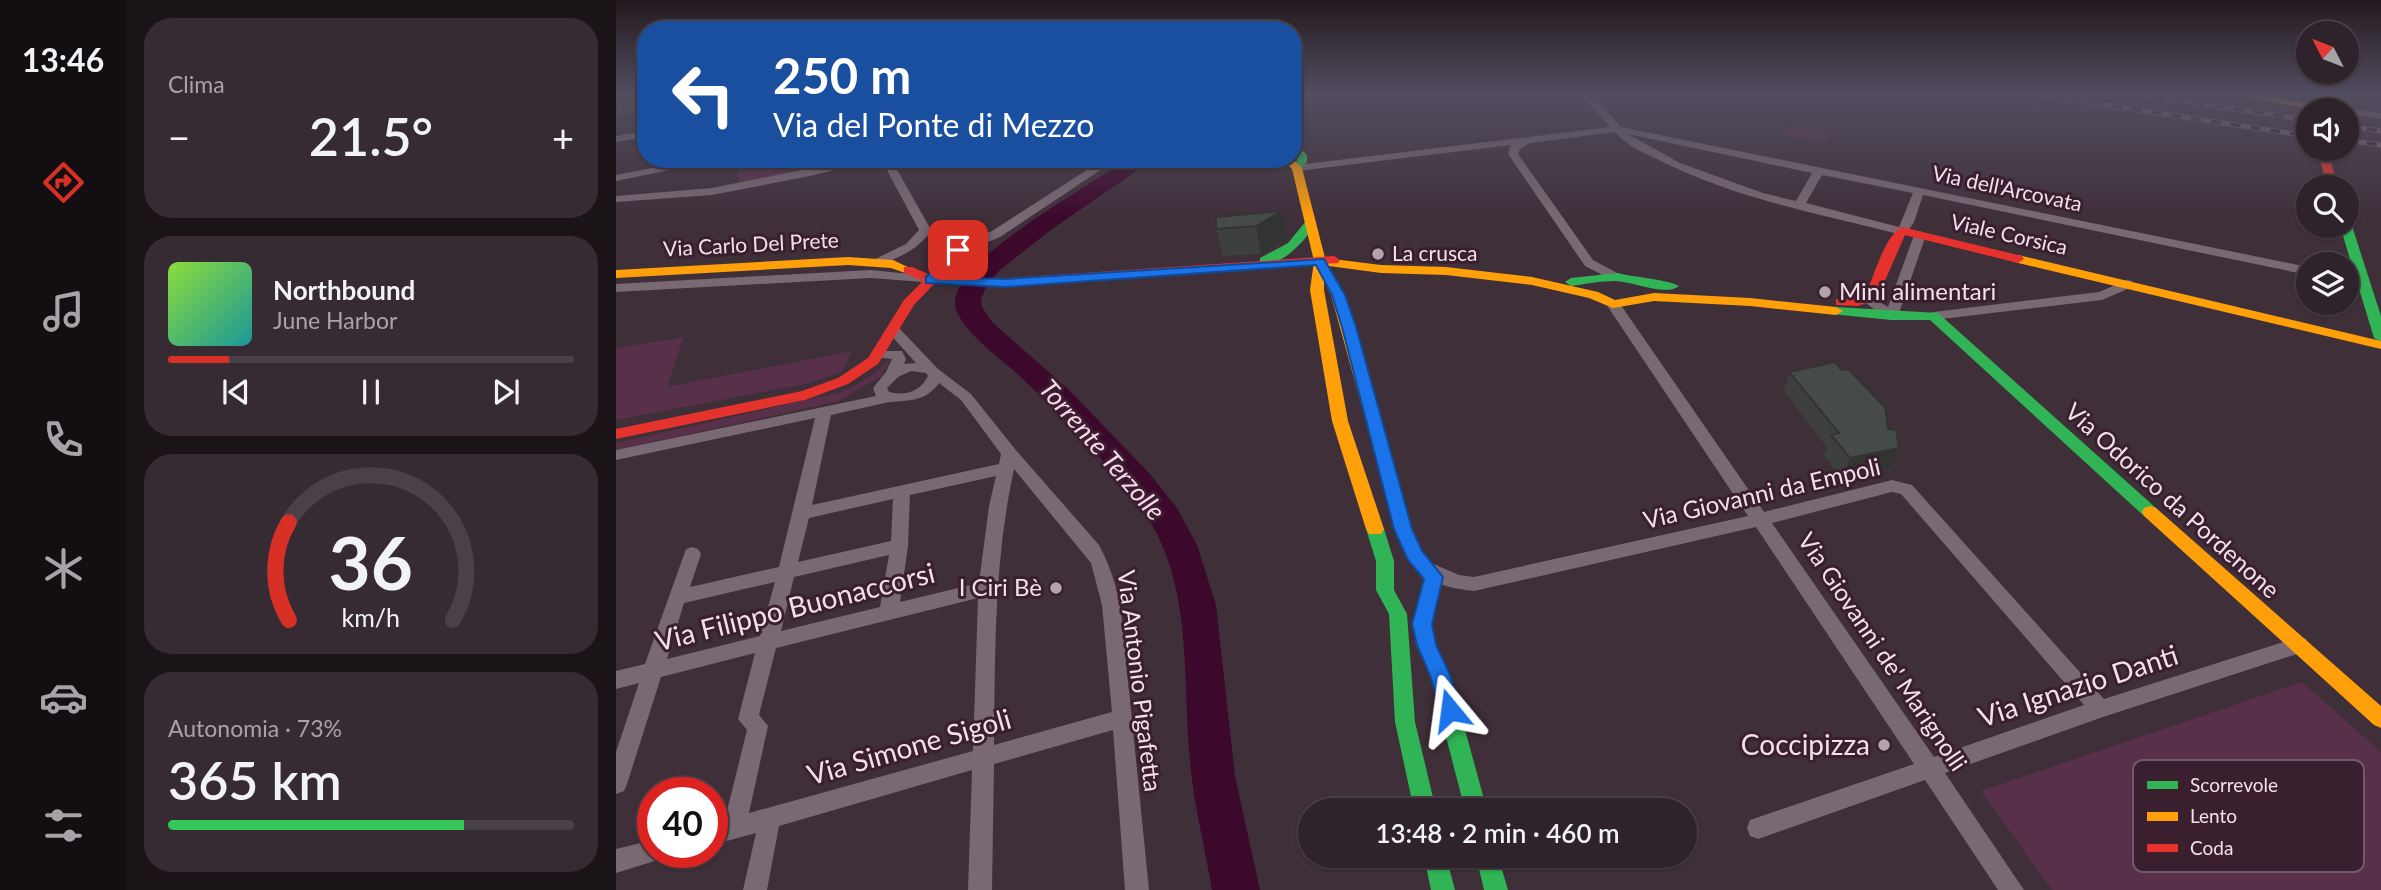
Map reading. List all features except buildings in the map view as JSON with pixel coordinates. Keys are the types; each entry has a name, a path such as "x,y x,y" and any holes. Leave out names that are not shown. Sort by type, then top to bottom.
{"main road":[{"path":"1293,168 1320,261 1339,295 1403,529 1434,580 1422,624 1426,645 1440,675 1473,798"},
{"path":"1237,268 1287,250 1302,237 1310,224"},
{"path":"1237,268 1365,259 1595,288 1614,277 1634,282 1842,302 1868,299 1877,288 1895,240 1902,231"},
{"name":"Viale Corsica","path":"1902,231 2381,345"},
{"path":"1320,261 1381,269 1446,271"},
{"path":"1320,261 1317,290 1343,436 1380,541 1384,586 1398,614 1405,723 1421,798"},
{"name":"Via Carlo Del Prete","path":"617,279 638,272 870,262 901,266 931,280 995,283 1237,268"},
{"path":"1262,266 1294,276 1317,290"},
{"path":"1339,295 1352,279 1381,269"},
{"path":"616,435 817,392 858,373 878,354 909,303 931,280"},
{"path":"1634,282 1641,291 1636,300"},
{"path":"1595,288 1598,299 1613,304 1654,297 1750,302 1891,316 1933,316"},
{"path":"2359,289 2381,338"},
{"name":"Via Odorico da Pordenone","path":"1933,316 2381,719"},
{"path":"616,428 706,415"},
{"path":"1385,577 1401,564 1425,566"},
{"path":"1388,594 1406,602 1417,600 1430,592"},
{"path":"1438,868 1443,890"},
{"path":"1490,868 1496,890"}],"street":[{"path":"616,139 637,136"},
{"name":"Via dell'Arcovata","path":"1302,162 1562,136"},
{"name":"Viale Corsica","path":"1623,136 1634,145 1721,183 1799,206 1902,231"},
{"name":"Via dell'Arcovata","path":"1648,136 2296,269"},
{"path":"1634,145 1642,138 1655,137"},
{"path":"1534,139 1517,145 1513,154 1589,263 1614,277"},
{"path":"616,178 670,168"},
{"path":"616,199 699,192 826,168"},
{"path":"891,168 927,232 958,250"},
{"path":"931,280 958,250 996,234 1098,168"},
{"path":"1799,206 1819,170"},
{"path":"1902,231 1919,191"},
{"path":"870,262 913,244 927,232"},
{"path":"1868,299 1891,316 1920,235"},
{"name":"Via Carlo Del Prete","path":"617,279 880,274 931,280"},
{"path":"1933,316 2102,296 2127,284"},
{"name":"Via Giovanni de' Marignolli","path":"1613,304 2012,890"},
{"name":"Via Antonio Pigafetta","path":"894,331 932,371 966,397 1007,461 1093,550 1101,564 1111,610 1123,718 1137,890"},
{"path":"878,354 897,354 899,359 887,386"},
{"path":"616,455 824,412 887,386 911,367 932,371 932,384 905,398 887,386"},
{"path":"734,828 758,726 748,719 802,513 824,412"},
{"path":"802,513 902,490 1007,461 997,506 987,588 980,890"},
{"name":"Via Giovanni da Empoli","path":"1425,566 1456,582 1474,583 1760,520 1892,486 1906,489 2099,709"},
{"path":"889,612 899,546 902,490"},
{"path":"677,597 899,546"},
{"path":"616,784 692,554"},
{"name":"Via Filippo Buonaccorsi","path":"616,680 987,588"},
{"name":"Via Ignazio Danti","path":"1758,828 2099,709 2299,645"},
{"name":"Via Simone Sigoli","path":"728,830 1123,718"},
{"path":"755,890 770,817"},
{"path":"616,861 637,855"}],"shaded area":[{"path":"1786,136 1829,136 1824,143"},
{"path":"740,168 792,168 792,174 737,184"},
{"path":"684,337 667,387 852,351 842,371 810,383 616,420 616,348"},
{"path":"891,359 880,377 839,401 616,450 616,443 838,393 864,380"},
{"path":"2302,682 2381,752 2381,890 2052,890 1981,791"}],"waterway":[{"name":"Torrente Terzolle","path":"1129,168 1044,224 991,265 974,283 968,299 969,307 982,328 1059,398 1138,481 1165,517 1180,545 1197,605 1205,667 1213,776 1236,890"}],"railway":[{"path":"2359,142 2381,145"}],"traffic: fast":[{"path":"1302,155 1302,162"},
{"path":"1264,261 1292,246 1310,224"},
{"path":"2350,238 2381,338"},
{"path":"1571,282 1618,277 1634,282 1673,286"},
{"path":"1836,311 1891,316 1933,316 2150,512"},
{"path":"1370,407 1403,529 1414,555 1434,577 1422,624 1426,645 1440,675 1473,798"},
{"path":"1375,529 1385,561 1385,590 1398,614 1405,722 1422,798"},
{"path":"1438,868 1443,890"},
{"path":"1490,868 1496,890"}],"traffic: slow":[{"path":"1297,168 1320,261 1338,295 1370,407"},
{"path":"2018,259 2381,345"},
{"path":"616,274 848,261 893,264 908,270"},
{"path":"1320,261 1381,269 1446,271 1532,281 1593,295 1613,304 1654,297 1750,302 1836,311"},
{"path":"1320,261 1317,290 1340,421 1375,529"},
{"path":"2150,512 2381,719"}],"traffic: jam":[{"path":"2326,161 2330,175"},
{"path":"1841,302 1858,302 1872,296 1895,240 1902,231 2018,259"},
{"path":"908,270 931,280 995,283 1334,260"},
{"path":"616,434 805,395 843,381 873,361 909,303 931,280"}],"place":[{"name":"La crusca","path":"1378,254"},
{"name":"Mini alimentari","path":"1825,292"},
{"name":"I Ciri Bè","path":"1056,588"},
{"name":"Coccipizza","path":"1884,745"}],"route":[{"path":"958,250 931,280 1006,283 1320,261 1339,295 1349,327 1403,529 1421,565 1431,571 1434,577 1422,624 1426,645 1440,675 1450,710"}]}
